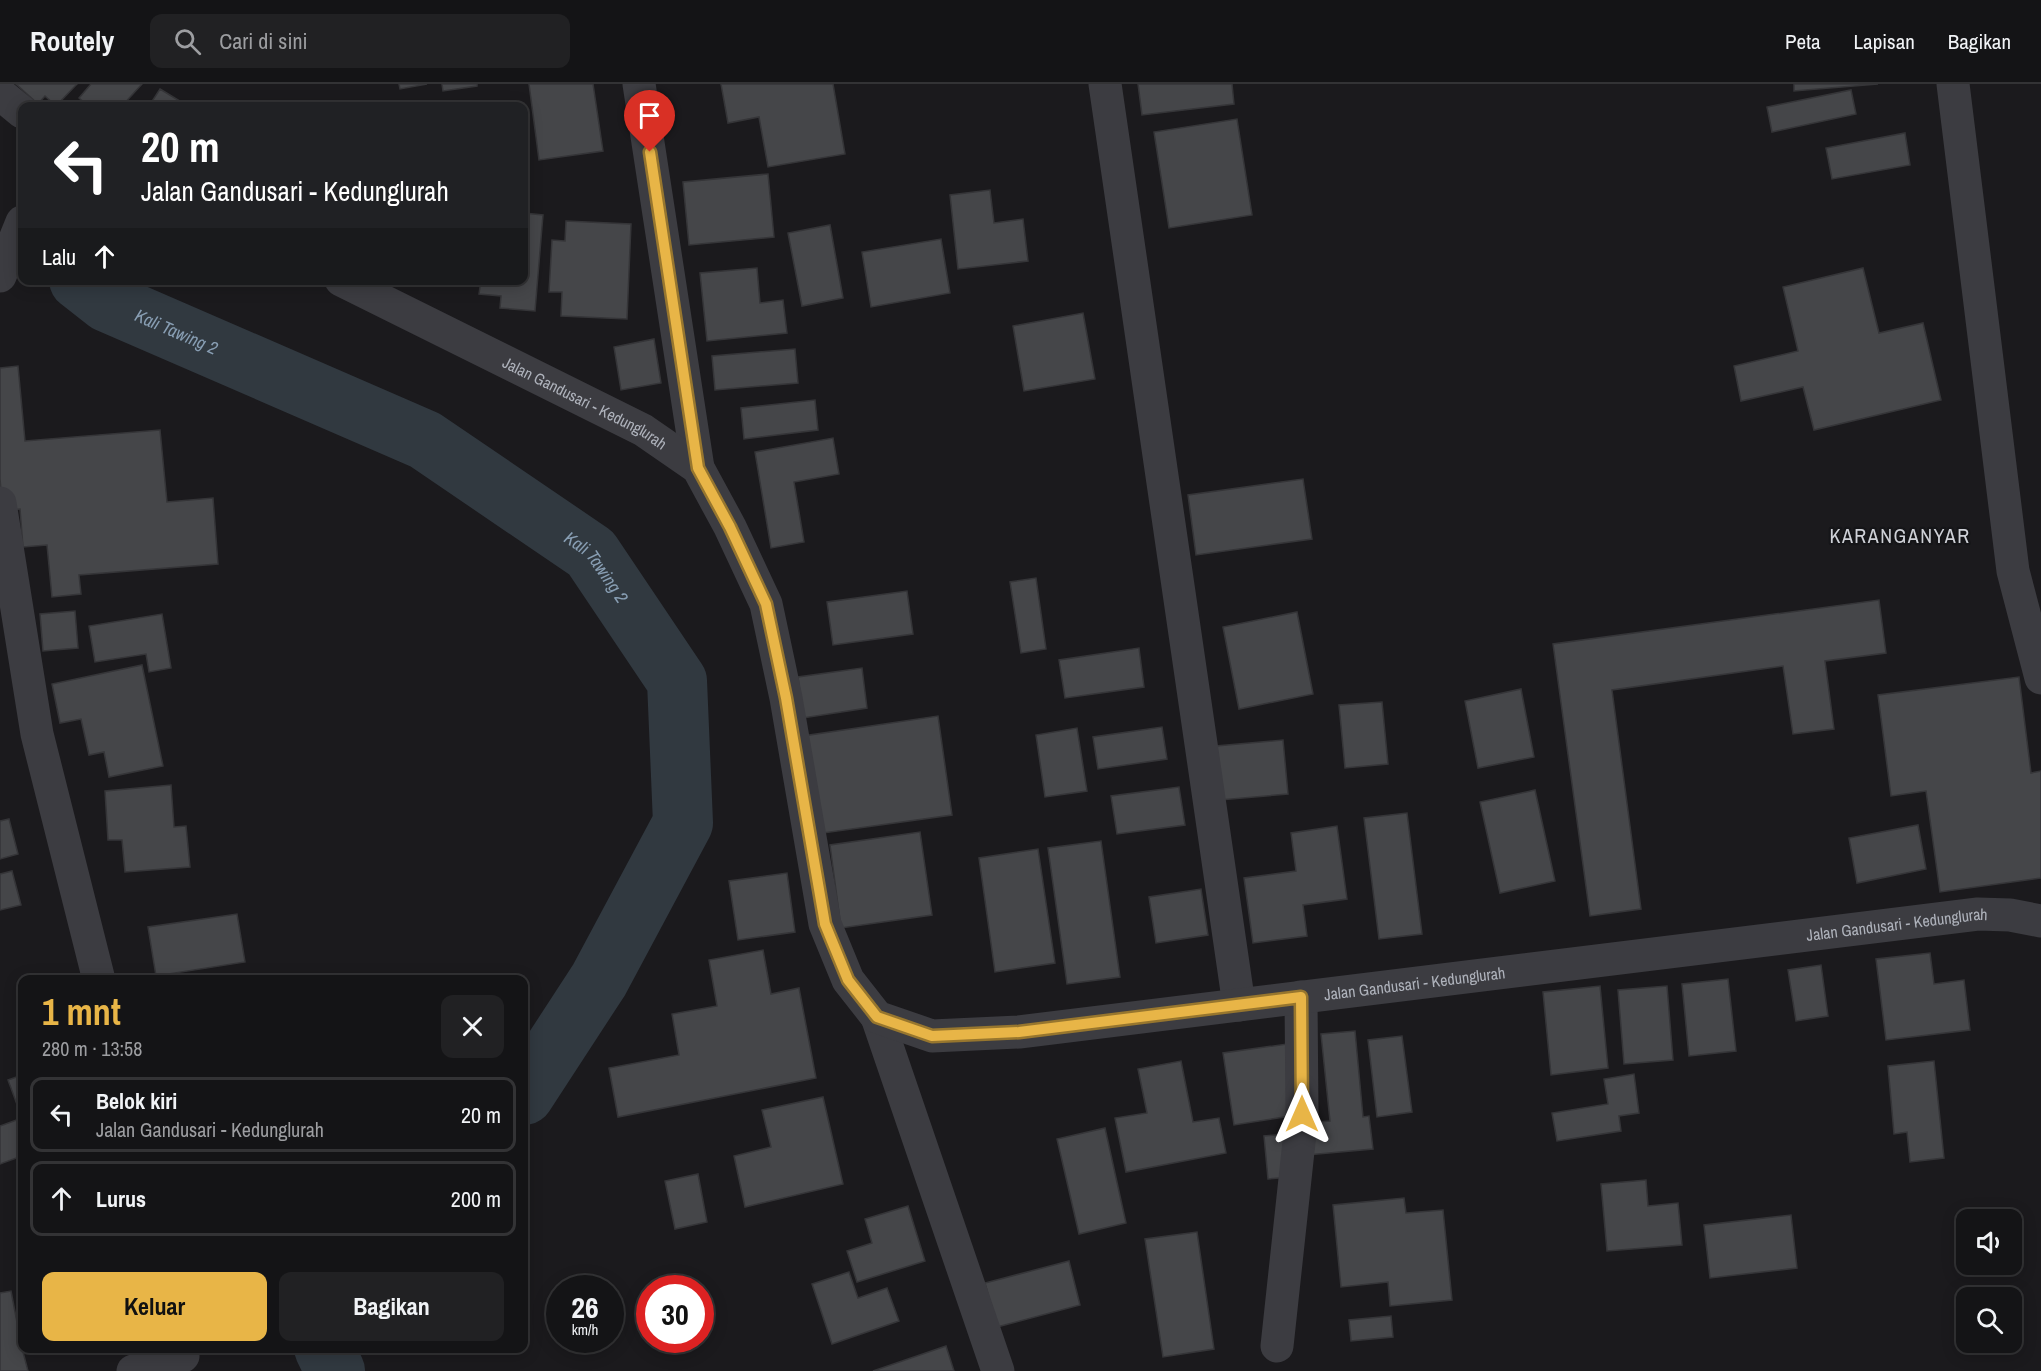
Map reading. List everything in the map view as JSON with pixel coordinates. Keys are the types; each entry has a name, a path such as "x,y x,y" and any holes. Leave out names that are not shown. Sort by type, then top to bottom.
{"street":[{"path":"639,84 698,468"},
{"path":"1105,84 1239,1005"},
{"path":"1953,84 2013,571 2041,678"},
{"path":"0,94 18,109"},
{"path":"0,276 18,232"},
{"name":"Jalan Gandusari - Kedunglurah","path":"351,285 643,430 698,468 730,527 766,604 786,698 825,924 848,980 877,1017 932,1036 1019,1032 1978,914 2010,915 2041,921"},
{"path":"0,503 37,734 98,975"},
{"path":"1277,1346 1302,1114 1301,997"},
{"path":"877,1017 998,1371"},
{"path":"134,1371 184,1358"}],"building":[{"path":"16,84 77,84 60,102 52,102 45,96 40,102 36,102"},
{"path":"91,84 142,84 126,102 84,102 79,98"},
{"path":"399,84 427,84 400,89"},
{"path":"442,84 477,84 477,86 443,91"},
{"path":"529,84 593,84 603,151 539,160"},
{"path":"721,84 833,84 845,154 768,167 759,117 728,123"},
{"path":"1138,84 1232,84 1234,104 1142,115"},
{"path":"1794,84 1878,84 1794,91"},
{"path":"160,89 181,102 152,102"},
{"path":"1851,90 1856,114 1772,132 1767,107"},
{"path":"1237,119 1252,215 1169,228 1154,132"},
{"path":"1905,133 1910,165 1832,179 1826,148"},
{"path":"768,174 774,237 689,245 683,182"},
{"path":"990,190 994,223 1023,219 1028,261 958,269 950,195"},
{"path":"528,213 543,215 535,311 500,308 501,296 479,294 480,285 528,285"},
{"path":"566,221 631,224 627,319 561,316 562,292 549,292 552,240 565,241"},
{"path":"830,225 843,298 802,306 788,233"},
{"path":"941,239 950,293 871,307 862,252"},
{"path":"757,268 760,303 783,300 787,333 707,341 700,273"},
{"path":"1863,268 1879,333 1923,323 1941,400 1814,430 1803,387 1741,401 1734,366 1798,351 1783,287"},
{"path":"1083,313 1095,379 1024,391 1013,326"},
{"path":"654,339 661,383 621,390 614,347"},
{"path":"795,349 798,383 715,390 712,356"},
{"path":"18,366 25,441 160,430 167,502 213,498 218,564 79,575 81,594 52,597 47,545 23,547 20,509 3,511 0,479 0,368"},
{"path":"815,400 818,430 744,439 741,408"},
{"path":"833,438 839,474 794,482 804,542 771,548 755,452"},
{"path":"1303,479 1312,539 1196,555 1188,495"},
{"path":"1036,578 1046,649 1021,653 1010,582"},
{"path":"907,591 913,634 833,645 827,602"},
{"path":"1879,600 1886,653 1825,661 1834,729 1793,734 1783,666 1612,690 1641,909 1590,916 1553,644"},
{"path":"75,611 78,648 43,651 40,614"},
{"path":"1297,612 1313,694 1239,709 1223,627"},
{"path":"162,614 171,668 149,672 146,654 95,662 89,626"},
{"path":"1139,648 1144,687 1065,698 1059,660"},
{"path":"142,665 163,766 109,777 104,752 89,755 81,719 60,723 52,684"},
{"path":"862,668 867,708 803,718 798,677"},
{"path":"2019,677 2031,773 2041,771 2041,878 1940,892 1926,791 1891,796 1878,695"},
{"path":"1521,689 1534,757 1478,768 1465,701"},
{"path":"1382,702 1388,764 1345,768 1339,705"},
{"path":"938,716 952,815 816,834 803,736"},
{"path":"1162,727 1167,759 1098,769 1093,737"},
{"path":"1077,728 1087,791 1045,797 1036,735"},
{"path":"1283,740 1288,794 1220,800 1216,746"},
{"path":"171,785 174,827 186,826 190,867 125,872 122,840 108,840 105,791"},
{"path":"1179,787 1185,825 1117,834 1111,796"},
{"path":"1535,790 1555,881 1500,893 1480,802"},
{"path":"1407,813 1422,934 1379,939 1364,818"},
{"path":"9,819 18,854 0,859 0,821"},
{"path":"1918,825 1926,869 1857,883 1849,838"},
{"path":"1337,826 1347,899 1303,905 1307,936 1253,943 1244,878 1296,871 1291,833"},
{"path":"920,832 932,915 841,928 830,845"},
{"path":"1101,841 1120,977 1067,984 1048,848"},
{"path":"1038,849 1055,963 995,972 979,858"},
{"path":"12,871 21,905 0,910 0,874"},
{"path":"787,873 795,932 738,940 729,881"},
{"path":"1201,889 1208,935 1156,943 1149,897"},
{"path":"237,914 245,962 156,975 148,927"},
{"path":"763,950 771,994 799,988 816,1078 618,1117 609,1068 679,1055 672,1014 717,1006 709,960"},
{"path":"1930,953 1934,984 1964,980 1970,1030 1886,1040 1876,959"},
{"path":"1821,965 1828,1016 1796,1021 1788,970"},
{"path":"1728,979 1736,1051 1689,1056 1682,984"},
{"path":"1600,986 1608,1068 1551,1075 1543,992"},
{"path":"1667,986 1673,1060 1624,1064 1618,990"},
{"path":"1355,1031 1363,1117 1369,1116 1373,1149 1307,1155 1304,1123 1330,1121 1321,1034"},
{"path":"1402,1036 1412,1112 1377,1117 1368,1040"},
{"path":"1287,1044 1297,1115 1234,1125 1223,1053"},
{"path":"1181,1061 1193,1122 1219,1118 1226,1153 1126,1172 1115,1118 1147,1113 1138,1069"},
{"path":"1934,1061 1944,1158 1910,1162 1907,1132 1894,1134 1888,1066"},
{"path":"1634,1074 1639,1113 1619,1116 1621,1131 1557,1141 1552,1113 1608,1104 1604,1079"},
{"path":"18,1076 18,1107 8,1080"},
{"path":"823,1097 843,1184 745,1207 734,1156 771,1147 762,1110"},
{"path":"18,1119 18,1157 0,1164 0,1126"},
{"path":"1105,1128 1126,1223 1079,1234 1057,1139"},
{"path":"1288,1134 1292,1177 1268,1179 1264,1136"},
{"path":"698,1174 707,1222 675,1229 665,1181"},
{"path":"1646,1180 1648,1206 1678,1203 1682,1245 1607,1251 1601,1184"},
{"path":"1404,1198 1406,1213 1443,1210 1452,1300 1390,1306 1388,1282 1341,1287 1333,1205"},
{"path":"908,1206 925,1261 857,1282 847,1251 872,1243 865,1219"},
{"path":"1791,1215 1797,1268 1710,1278 1704,1225"},
{"path":"1197,1232 1214,1349 1163,1357 1145,1239"},
{"path":"1069,1261 1080,1305 997,1327 985,1283"},
{"path":"849,1272 858,1298 887,1288 899,1321 832,1344 812,1284"},
{"path":"11,1291 18,1327 18,1353 23,1353 28,1371 0,1371 0,1293"},
{"path":"1391,1316 1393,1337 1351,1341 1349,1320"},
{"path":"946,1346 954,1371 873,1371"}],"waterway":[{"name":"Kali Tawing 2","path":"85,285 107,302 425,440 591,553 677,681 683,823 599,980 528,1089"},
{"name":"Kali Tawing 2","path":"326,1353 335,1371"}],"district":[{"name":"KARANGANYAR","path":"1900,536"}],"route":[{"path":"650,152 698,468 730,527 766,604 806,806 825,924 848,980 877,1017 932,1036 1019,1032 1301,997 1302,1114"}]}
